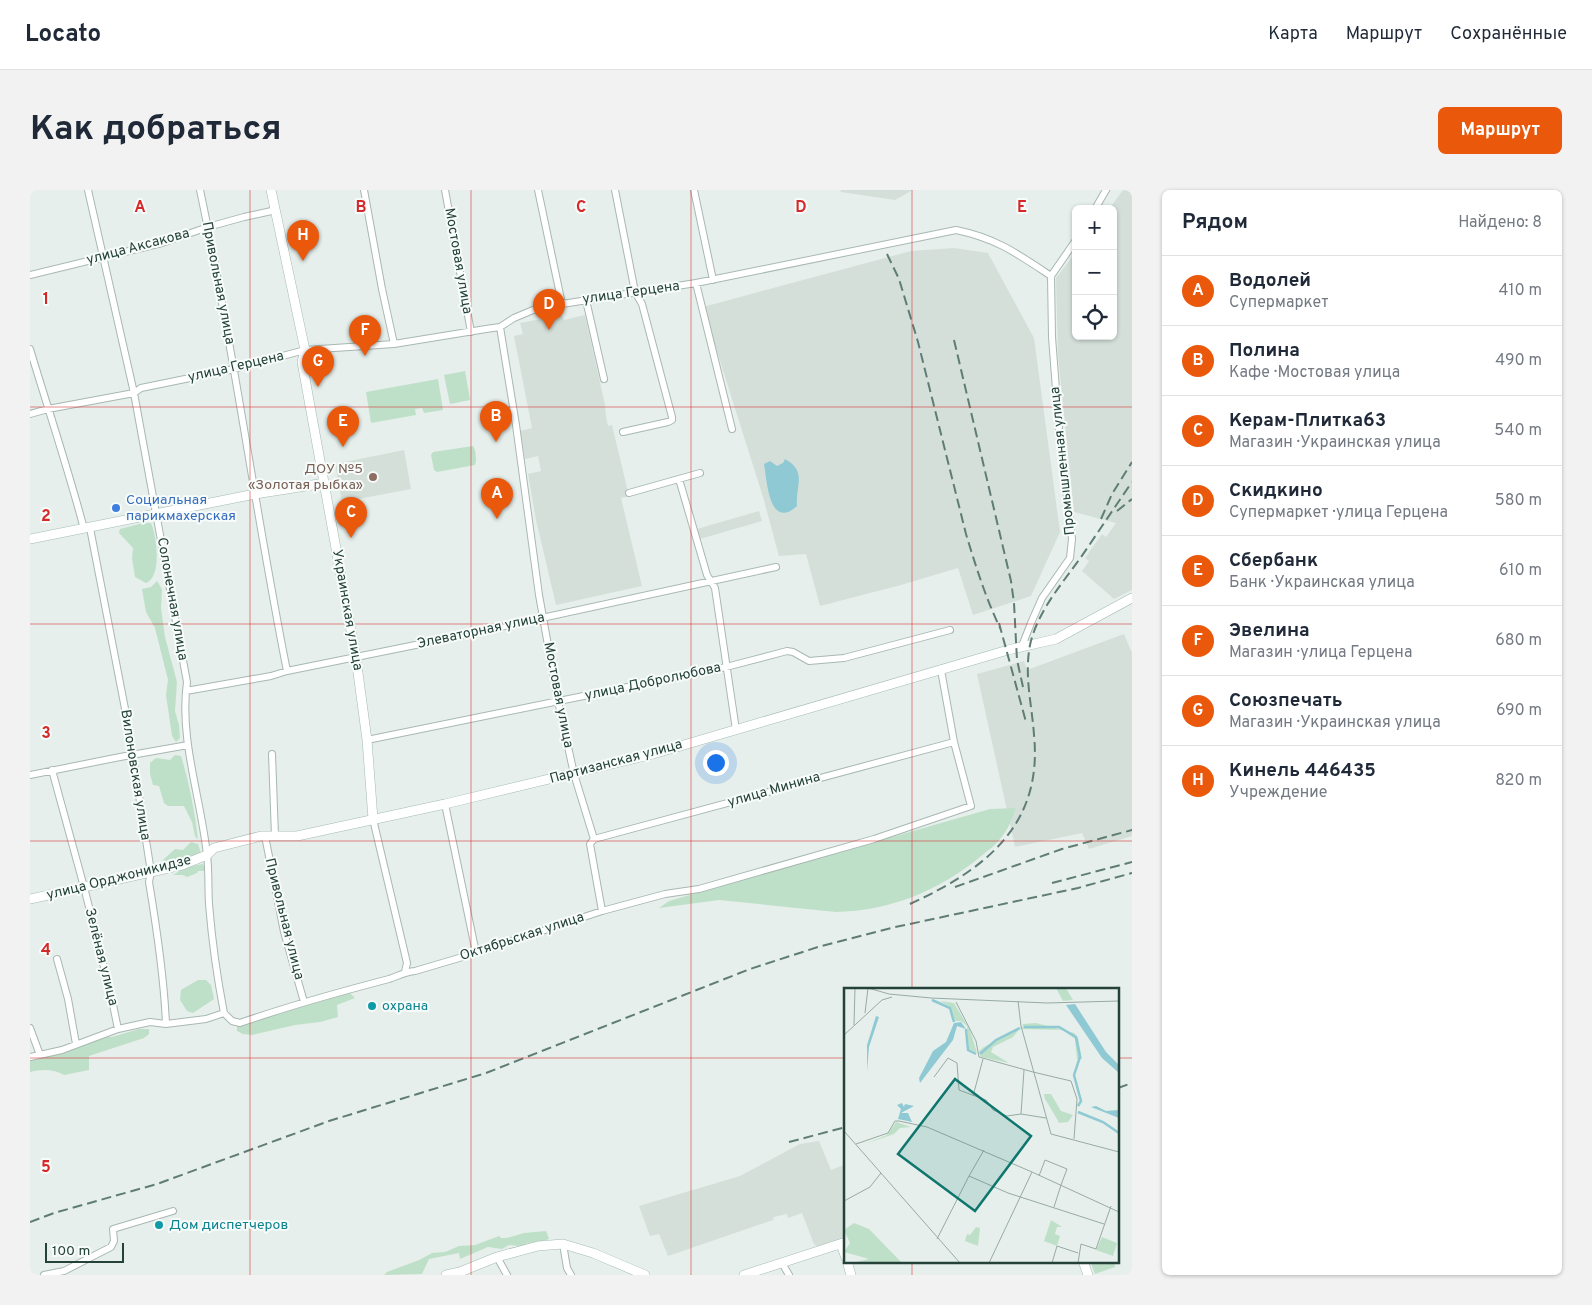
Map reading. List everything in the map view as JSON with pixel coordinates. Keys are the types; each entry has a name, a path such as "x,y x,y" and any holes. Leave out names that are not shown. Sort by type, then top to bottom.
{"street":[{"name":"Солонечная улица","path":"88,190 134,393 187,682 188,745 207,855 209,904 216,974 224,1013"},
{"name":"Привольная улица","path":"200,190 234,369 266,567 287,671"},
{"name":"Украинская улица","path":"272,190 305,350 302,362 356,658 368,740 373,819 406,962 406,972"},
{"path":"364,190 394,344"},
{"name":"Мостовая улица","path":"444,190 471,332"},
{"path":"538,190 562,304"},
{"path":"615,190 635,292 642,304 672,416 672,420 668,422 623,432"},
{"path":"694,190 713,280"},
{"path":"1097,205 1106,190"},
{"name":"улица Аксакова","path":"30,275 162,243 208,227 276,210"},
{"name":"улица Герцена","path":"30,414 134,393 141,388 234,369 305,350 394,344 500,327 514,318 533,310 713,280 956,230 985,237 1004,246 1051,276"},
{"path":"1051,276 1072,246"},
{"name":"Промышленная улица","path":"1022,646 1042,598 1070,558 1072,539 1059,429 1052,336 1051,276"},
{"path":"696,283 732,429"},
{"path":"586,300 604,379"},
{"name":"Мостовая улица","path":"500,327 543,618 574,774 594,839 590,844 591,856 602,911"},
{"name":"Вилоновская улица","path":"30,349 87,528 127,719 151,872 149,882 161,955 166,1024"},
{"path":"629,493 700,473"},
{"path":"679,479 707,575 715,588 736,730"},
{"path":"30,539 255,494 325,483"},
{"name":"Элеваторная улица","path":"186,691 271,676 287,671 356,658 776,567"},
{"path":"1022,646 1056,639 1132,598"},
{"name":"улица Добролюбова","path":"368,740 464,722 726,667 790,651 806,660 844,658 950,630"},
{"name":"Партизанская улица","path":"207,855 214,848 264,836 297,836 445,804 653,754 1022,646"},
{"path":"942,670 954,742"},
{"name":"Октябрьская улица","path":"224,1013 232,1021 240,1023 360,985 476,953 602,911 665,894 708,886 874,839 971,806 954,742"},
{"name":"улица Минина","path":"594,839 954,742"},
{"path":"30,775 132,754 188,745"},
{"path":"272,754 275,836"},
{"name":"Зелёная улица","path":"52,770 112,994 118,1029"},
{"path":"445,804 476,953"},
{"name":"Привольная улица","path":"264,836 284,932 304,1002"},
{"name":"улица Орджоникидзе","path":"30,899 182,865 207,855"},
{"path":"57,959 68,999 76,1044"},
{"path":"30,1057 62,1050 118,1029 150,1022 166,1024 206,1019 224,1013"},
{"path":"30,1028 40,1055"},
{"path":"44,1275 64,1270 111,1247 114,1241 114,1229 173,1211"},
{"path":"744,1275 844,1243"},
{"path":"563,1244 567,1268 571,1275"},
{"path":"446,1275 460,1272 497,1256 538,1246 563,1244 593,1253 646,1275"},
{"path":"497,1256 506,1275"},
{"path":"782,1262 789,1275"},
{"path":"847,1262 851,1275"},
{"path":"1084,1262 1088,1275"}],"shaded area":[{"path":"840,190 913,190 895,200 841,192"},
{"path":"1123,190 1132,190 1132,590 1114,599 1082,571 1089,561 1085,558 1102,534 1106,537 1116,523 1074,512 1058,355 1056,278 1072,257 1072,340 1117,340 1117,205 1112,205"},
{"path":"954,248 988,253 1034,338 1060,532 1031,596 973,615 958,568 820,606 806,554 779,556 763,497 703,307 911,251"},
{"path":"562,315 564,320 585,315 608,426 612,425 629,496 621,498 642,586 556,605 536,520 528,474 541,471 538,456 525,459 520,431 532,428 514,336 523,334 520,323"},
{"name":"ДОУ №5 «Золотая рыбка»","path":"404,450 411,489 342,502 335,464"},
{"path":"759,511 762,521 700,539 697,529"},
{"path":"1124,634 1132,653 1132,836 1089,849 1082,833 1015,847 977,674 1024,661 1027,670"},
{"path":"819,1141 831,1170 844,1165 844,1239 818,1247 814,1244 802,1213 788,1218 787,1214 774,1217 773,1220 668,1256 659,1234 650,1236 639,1206 740,1176 800,1144"}],"green space":[{"path":"465,371 470,400 450,404 444,375"},
{"path":"438,379 443,410 424,413 422,408 415,409 416,415 371,423 366,392"},
{"path":"473,446 476,456 475,465 437,472 434,470 431,455 433,452"},
{"path":"143,523 151,523 157,556 154,573 146,583 135,577 132,558 133,548 119,533 120,529"},
{"path":"157,581 162,589 161,608 165,637 177,682 175,711 180,738 176,742 172,736 166,695 168,680 155,628 146,612 142,589 151,587"},
{"path":"175,755 181,756 184,766 198,840 184,806 168,806 164,803 159,786 153,785 150,774 150,763 156,758 170,760"},
{"path":"1016,808 1003,836 980,857 948,880 913,897 894,903 856,911 836,912 719,900 659,908 669,901 990,809"},
{"path":"191,842 198,844 201,853 192,858 166,864 163,860 175,849 183,850"},
{"path":"203,864 206,871 198,871 187,877 173,875 186,867"},
{"path":"198,980 206,980 211,985 214,999 193,1013 187,1011 180,1000 181,990"},
{"path":"350,993 355,998 337,1005 338,1017 252,1035 237,1031 237,1026"},
{"path":"139,1029 149,1029 149,1034 144,1038 89,1056 89,1070 64,1075 48,1070 30,1072 30,1059 103,1037 112,1037"},
{"path":"546,1231 549,1239 540,1242 521,1246 509,1245 502,1249 488,1247 460,1259 459,1253 429,1259 422,1274 384,1275 432,1253 445,1252 459,1246 475,1245 499,1236 507,1238 524,1233"},
{"path":"1090,1262 1114,1262 1115,1267 1095,1274"}],"water":[{"path":"785,459 792,464 798,474 797,506 788,512 780,512 775,508 768,491 764,464 770,461 777,466 783,463"}],"railway":[{"path":"887,254 899,279 918,342 966,534 986,595 1001,630"},
{"path":"954,340 1011,581 1017,660 1023,687"},
{"path":"1101,519 1112,494 1132,462"},
{"path":"910,904 937,891 984,860 1003,841 1018,819 1029,795 1034,767 1034,735 1028,668 1028,657 1033,633 1050,600 1132,482"},
{"path":"1117,511 1132,499"},
{"path":"999,623 1026,722"},
{"path":"955,887 1062,849 1132,830"},
{"path":"1052,883 1132,862"},
{"path":"30,1222 54,1213 157,1184 329,1121 486,1073 750,969 818,947 891,928 1078,888 1132,873"},
{"path":"1120,1087 1132,1083"},
{"path":"789,1142 844,1128"}],"place":[{"name":"Кинель 446435","path":"303,261"},
{"name":"Скидкино","path":"549,330"},
{"name":"Эвелина","path":"365,356"},
{"name":"Союзпечать","path":"318,387"},
{"name":"Полина","path":"496,442"},
{"name":"Сбербанк","path":"343,447"},
{"name":"ДОУ №5 «Золотая рыбка»","path":"373,477"},
{"name":"Социальная парикмахерская","path":"116,508"},
{"name":"Водолей","path":"497,519"},
{"name":"Керам-Плитка63","path":"351,538"},
{"name":"охрана","path":"372,1006"},
{"name":"Дом диспетчеров","path":"159,1225"}]}
